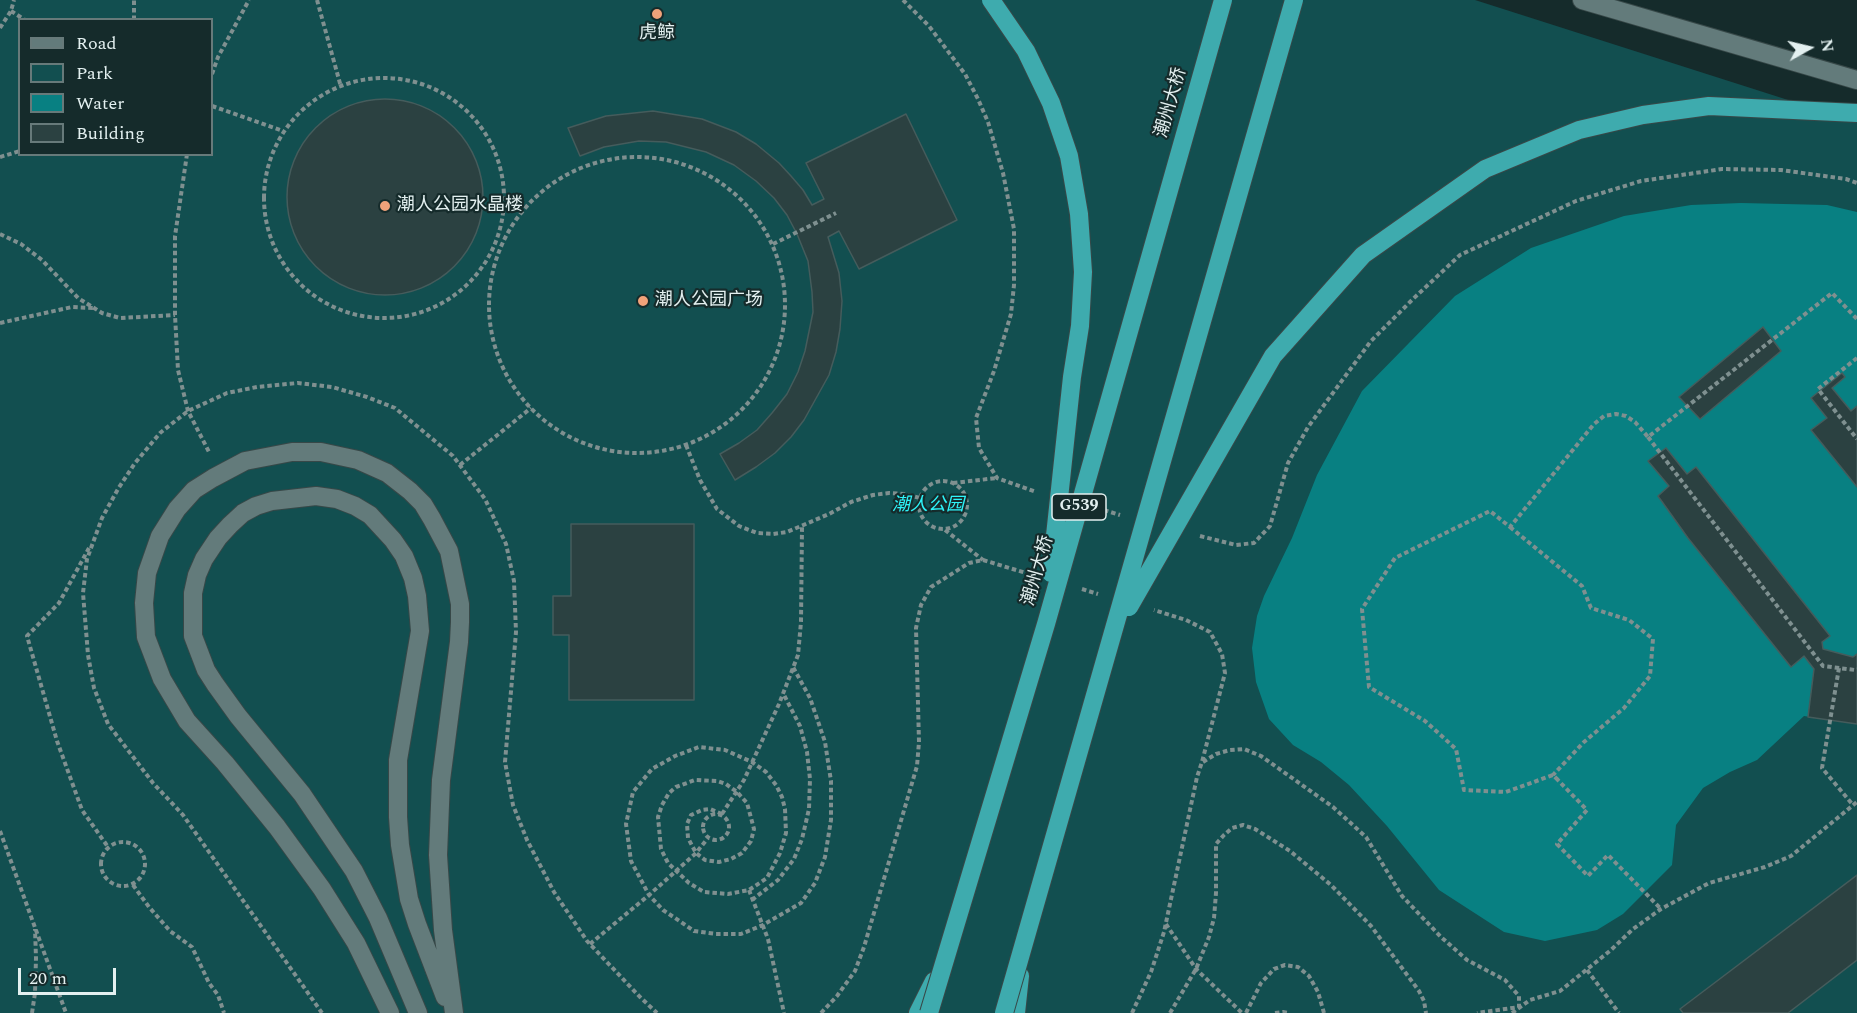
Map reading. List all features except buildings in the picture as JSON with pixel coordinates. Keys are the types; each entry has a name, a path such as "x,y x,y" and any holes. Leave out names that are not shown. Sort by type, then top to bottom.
{"highway":[{"path":"991,0 1026,51 1051,103 1069,156 1079,214 1083,272 1080,326 1072,376 1046,624"},
{"name":"潮州大桥","path":"929,1013 1046,624 1223,0"},
{"path":"1004,1013 1294,0"},
{"path":"1114,632 1273,356 1363,255 1456,189 1485,169 1579,130 1643,115 1709,106 1857,113"},
{"path":"1016,1013 1024,946"},
{"path":"918,1013 945,958"}],"street":[{"path":"1582,0 1857,80"},
{"path":"390,1013 356,943 299,855 225,763 187,721 162,679 146,637 144,603 147,573 160,536 177,509 194,490 245,461 292,452 321,452 358,460 387,473 410,491 423,504 449,551 460,604 460,622 441,780 438,855 443,930 453,1013"},
{"path":"418,1013 378,918 354,871 302,794 238,716 215,684 206,670 193,636 193,593 197,575 207,554 218,538 243,513 272,501 316,496 337,499 355,506 370,515 393,540 404,556 413,578 420,631 398,760 400,845 411,907 453,1013"}],"path":[{"path":"0,28 11,11 14,0"},
{"path":"134,0 134,18"},
{"path":"213,72 249,0"},
{"path":"317,0 341,87"},
{"path":"903,0 928,26 958,64 978,99 997,151 1009,202 1014,229 1015,254 1011,314 994,371 976,418 979,448 998,478"},
{"path":"11,11 22,18"},
{"path":"368,78 408,80 444,94 475,119 496,153 504,192 500,232 483,268 455,296 420,314 381,319 342,311 308,291 282,261 267,224 265,184 276,146 283,131 298,114 330,90 341,87 368,78"},
{"path":"213,106 283,131"},
{"path":"0,157 18,152"},
{"path":"187,156 175,236 178,370 188,411 222,473"},
{"path":"658,156 707,172 747,203 773,244 786,292 783,338 766,381 737,416 699,442 654,454 609,452 561,433 523,400 497,356 488,306 496,256 521,211 559,177 607,158 658,156"},
{"path":"1197,535 1236,545 1254,543 1270,526 1288,464 1308,427 1328,398 1371,340 1460,255 1576,201 1641,182 1722,169 1781,170 1846,179 1857,183"},
{"path":"773,244 836,213"},
{"path":"0,234 21,244 42,260 78,298 102,313 120,318 175,315"},
{"path":"492,248 500,250"},
{"path":"1648,437 1832,293 1857,319"},
{"path":"0,323 72,307 95,309"},
{"path":"1857,358 1818,389 1857,439"},
{"path":"108,847 82,810 57,741 27,636 59,603 112,498 135,463 160,433 188,411 227,393 298,383 332,387 367,397 395,408 453,456 485,499 506,544 514,581 516,632 505,762 513,805 527,840 554,892 590,944 657,1013"},
{"path":"460,465 531,408"},
{"path":"1510,527 1594,424 1604,416 1616,414 1626,416 1635,422 1648,437 1823,666 1857,669"},
{"path":"686,445 706,492 717,509 739,526 757,532 773,534 787,532 802,527 851,502 873,495 889,493 920,498"},
{"path":"951,483 998,478 1042,494"},
{"path":"945,530 960,523 966,509 966,501 958,487 944,481 936,482 923,491 919,506 920,514 925,521 930,526 945,530 983,560 1029,574"},
{"path":"1097,509 1130,517"},
{"path":"1490,511 1510,527 1582,586 1592,608 1629,620 1653,639 1650,676 1624,708 1584,742 1553,775 1506,792 1464,790 1456,749 1425,721 1369,687 1362,609 1395,558 1490,511"},
{"path":"722,815 752,762 798,655 801,622 802,527"},
{"path":"93,539 87,559 83,593 88,655 94,688 108,724 153,783 183,815 322,1013"},
{"path":"821,1013 855,971 917,766 919,742 916,628 921,605 931,587 969,563 983,560"},
{"path":"1074,587 1108,597"},
{"path":"1132,1013 1151,972 1166,923 1186,822 1225,673 1222,654 1210,632 1186,620 1153,610"},
{"path":"722,815 713,814 706,819 702,827 708,838 716,841 727,835 728,822 722,815 710,809 702,810 692,815 687,824 688,838 696,853 705,860 719,862 742,853 751,841 754,829 751,814 747,803 726,784 705,780 684,783 669,793 658,817 662,849 668,862 688,883 704,892 728,894 749,890 767,878 780,853 786,832 785,809 776,785 766,772 752,762 725,750 699,747 675,756 652,769 633,792 626,824 631,861 649,895 663,910 694,931 741,934 763,925 801,903 814,883 825,857 831,820 831,781 825,742 810,698 793,667"},
{"path":"1512,1013 1519,1007 1545,995 1560,991 1633,929 1661,909 1709,883 1791,856 1855,803 1822,768 1839,668"},
{"path":"752,900 778,880 794,859 802,839 808,809 810,778 807,752 800,726 783,693"},
{"path":"1202,762 1216,753 1244,749 1261,756 1334,807 1366,837 1402,896 1441,937 1467,960 1505,980 1519,996 1519,1007"},
{"path":"1553,775 1587,810 1557,844 1588,876 1608,855 1661,909"},
{"path":"1170,1013 1196,969 1209,937 1214,918 1216,844 1232,828 1243,825 1256,829 1290,851 1331,885 1371,926 1419,991 1426,1013"},
{"path":"0,831 66,1013"},
{"path":"590,944 696,853 708,838"},
{"path":"123,842 130,843 142,853 145,867 139,880 133,885 119,887 106,880 100,867 101,859 108,847 123,842"},
{"path":"133,885 170,931 192,947 209,983 218,994 224,1013"},
{"path":"749,890 763,925 775,967 784,1013"},
{"path":"32,1013 36,958 34,923"},
{"path":"1166,923 1196,969 1244,1013 1261,983 1274,969 1285,965 1298,967 1309,976 1318,992 1324,1013"},
{"path":"1587,970 1619,1013"},
{"path":"1477,1013 1519,1007"},
{"path":"1275,1013 1288,1013"}],"green space":[{"name":"潮人公园","path":"0,0 1475,0 1857,122 1857,1013 0,1013"}],"water":[{"path":"1741,203 1827,205 1857,212 1857,724 1804,716 1757,760 1703,788 1676,825 1672,865 1623,914 1597,930 1545,941 1504,932 1439,890 1387,826 1349,785 1321,762 1293,745 1269,719 1256,682 1252,648 1257,616 1317,475 1362,391 1455,296 1531,248 1624,216 1691,205"}],"place":[{"name":"虎鲸","path":"657,14"},
{"name":"潮人公园水晶楼","path":"385,206"},
{"name":"潮人公园广场","path":"643,301"}]}
